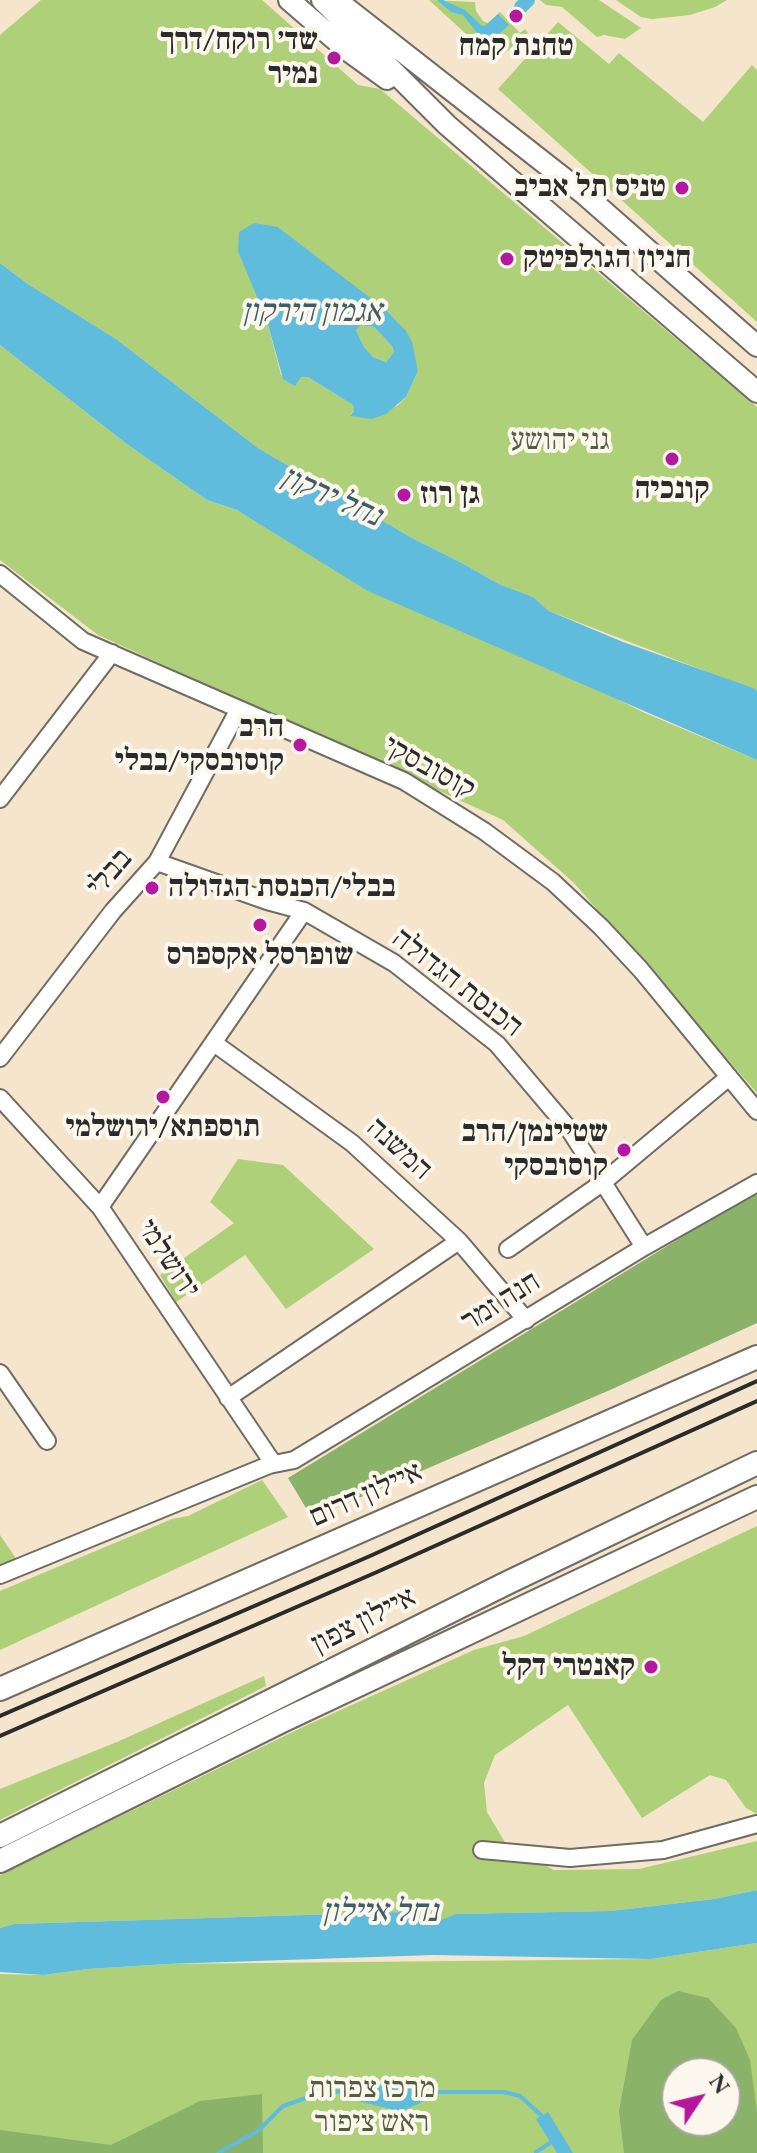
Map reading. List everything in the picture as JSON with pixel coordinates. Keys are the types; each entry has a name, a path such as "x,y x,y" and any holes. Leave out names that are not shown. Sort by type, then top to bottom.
{"highway":[{"path":"609,1423 757,1345"},
{"name":"איילון דרום","path":"0,1689 757,1357"},
{"name":"איילון צפון","path":"5,1834 505,1584 757,1463"},
{"path":"0,1861 429,1650 757,1497"},
{"path":"5,1834 429,1650"}],"main road":[{"path":"289,0 347,50 447,125 757,392"},
{"path":"322,0 447,125"},
{"path":"337,0 584,194"},
{"path":"353,0 584,194 757,346"}],"street":[{"name":"קוסובסקי","path":"0,574 83,641 404,781 484,831 542,874 601,927 641,970 757,1111"},
{"path":"0,799 112,653"},
{"name":"בבלי","path":"0,1058 113,911 157,862 239,709"},
{"name":"הכנסת הגדולה","path":"157,862 304,911 394,963 497,1044 569,1129 644,1247"},
{"path":"100,1207 304,911"},
{"name":"המשנה","path":"214,1043 352,1143 459,1241 526,1320"},
{"path":"508,1249 602,1183 729,1077"},
{"name":"ירושלמי","path":"0,1098 100,1207 273,1463"},
{"name":"חנה זמר","path":"0,1575 273,1463 294,1460 644,1247 757,1183"},
{"path":"228,1398 459,1241"},
{"path":"0,1373 47,1441"},
{"path":"482,1850 570,1858 663,1850 757,1824"}],"green space":[{"name":"גני יהושע","path":"41,0 262,0 358,85 380,89 757,407 757,691 549,611 533,597 499,584 412,538 258,448 116,339 0,263 0,35","holes":["278,227 398,322 418,371 406,397 397,406 350,415 354,411 353,405 308,377 281,375 267,321"]},
{"path":"429,0 475,2 476,11 483,21 488,23 500,12 520,33 525,29 528,33 505,53 498,57 490,56"},
{"path":"540,0 599,0 641,28 625,39 604,35 597,37 562,7 546,5"},
{"path":"616,0 727,0 690,15 652,19 641,17"},
{"name":"טניס תל אביב","path":"558,22 609,64 619,53 703,122 752,65 757,70 757,322 498,89"},
{"path":"361,325 374,327 392,346 394,352 386,362 373,357 364,347 356,330"},
{"path":"0,345 128,445 207,500 237,510 645,713 757,760 757,1093 574,883 503,820 98,635 0,560"},
{"path":"238,1159 283,1165 374,1249 286,1309 245,1255 176,1302 160,1275 234,1223 210,1202"},
{"path":"757,1191 757,1323 312,1518 288,1478"},
{"path":"262,1480 288,1517 0,1650 0,1591 172,1519 188,1516"},
{"path":"757,1526 757,1814 746,1808 726,1780 710,1775 642,1818 568,1705 495,1755 484,1783 487,1812 506,1844 554,1870 639,1869 757,1841 757,1890 714,1899 610,1911 457,1914 441,1920 402,1912 14,1924 0,1928 0,1875 305,1726 474,1650 524,1636"},
{"path":"0,1535 17,1560 0,1565"},
{"path":"264,1676 266,1686 0,1820 0,1789 117,1742"},
{"name":"מרכז צפרות ראש ציפור","path":"757,1943 757,2153 0,2153 0,1974 44,1975 167,1964 651,1959"},
{"path":"678,1991 708,1998 736,2028 750,2060 757,2112 757,2153 624,2153 619,2111 632,2040 661,2000"},
{"path":"262,2094 263,2153 0,2153 0,2130 111,2145 200,2101"}],"water":[{"path":"437,0 465,10 481,25 485,26 498,14 509,25 494,38 483,40 463,15 451,12"},
{"name":"אגמון הירקון","path":"254,223 278,227 386,310 412,342 418,371 406,397 386,414 372,419 350,416 354,411 353,405 308,377 301,377 295,386 283,379 267,321 238,251 239,232","holes":["361,325 374,327 392,346 394,352 386,362 373,357 356,330"]},
{"name":"נחל ירקון","path":"0,263 116,339 258,448 412,538 499,584 533,597 549,611 623,642 753,688 757,691 757,760 368,591 237,510 207,500 128,445 0,345"},
{"path":"757,1890 757,1943 651,1959 433,1955 167,1964 44,1975 0,1972 0,1928 14,1924 402,1912 441,1920 456,1914 610,1911 714,1899"},
{"path":"354,2079 425,2084 427,2100 404,2110 395,2110 353,2100"},
{"path":"548,2112 573,2153 557,2153 536,2119"}],"waterway":[{"path":"521,7 528,0"},
{"path":"218,2153 258,2131 283,2106 323,2092 354,2091"},
{"path":"426,2092 504,2092 520,2096 542,2116"},
{"path":"536,2152 550,2143"}],"railway":[{"path":"0,1716 370,1556 757,1381"},
{"path":"0,1736 377,1572 757,1401"}],"place":[{"name":"טחנת קמח","path":"516,16"},
{"name":"שד׳ רוקח/דרך נמיר","path":"334,58"},
{"name":"טניס תל אביב","path":"682,188"},
{"name":"חניון הגולפיטק","path":"507,259"},
{"name":"קונכיה","path":"672,459"},
{"name":"גן רוז","path":"404,495"},
{"name":"הרב קוסובסקי/בבלי","path":"300,745"},
{"name":"בבלי/הכנסת הגדולה","path":"152,888"},
{"name":"שופרסל אקספרס","path":"260,925"},
{"name":"תוספתא/ירושלמי","path":"163,1097"},
{"name":"שטיינמן/הרב קוסובסקי","path":"624,1150"},
{"name":"קאנטרי דקל","path":"651,1667"}],"water label":[{"name":"נחל איילון","path":"380,1912"}]}
